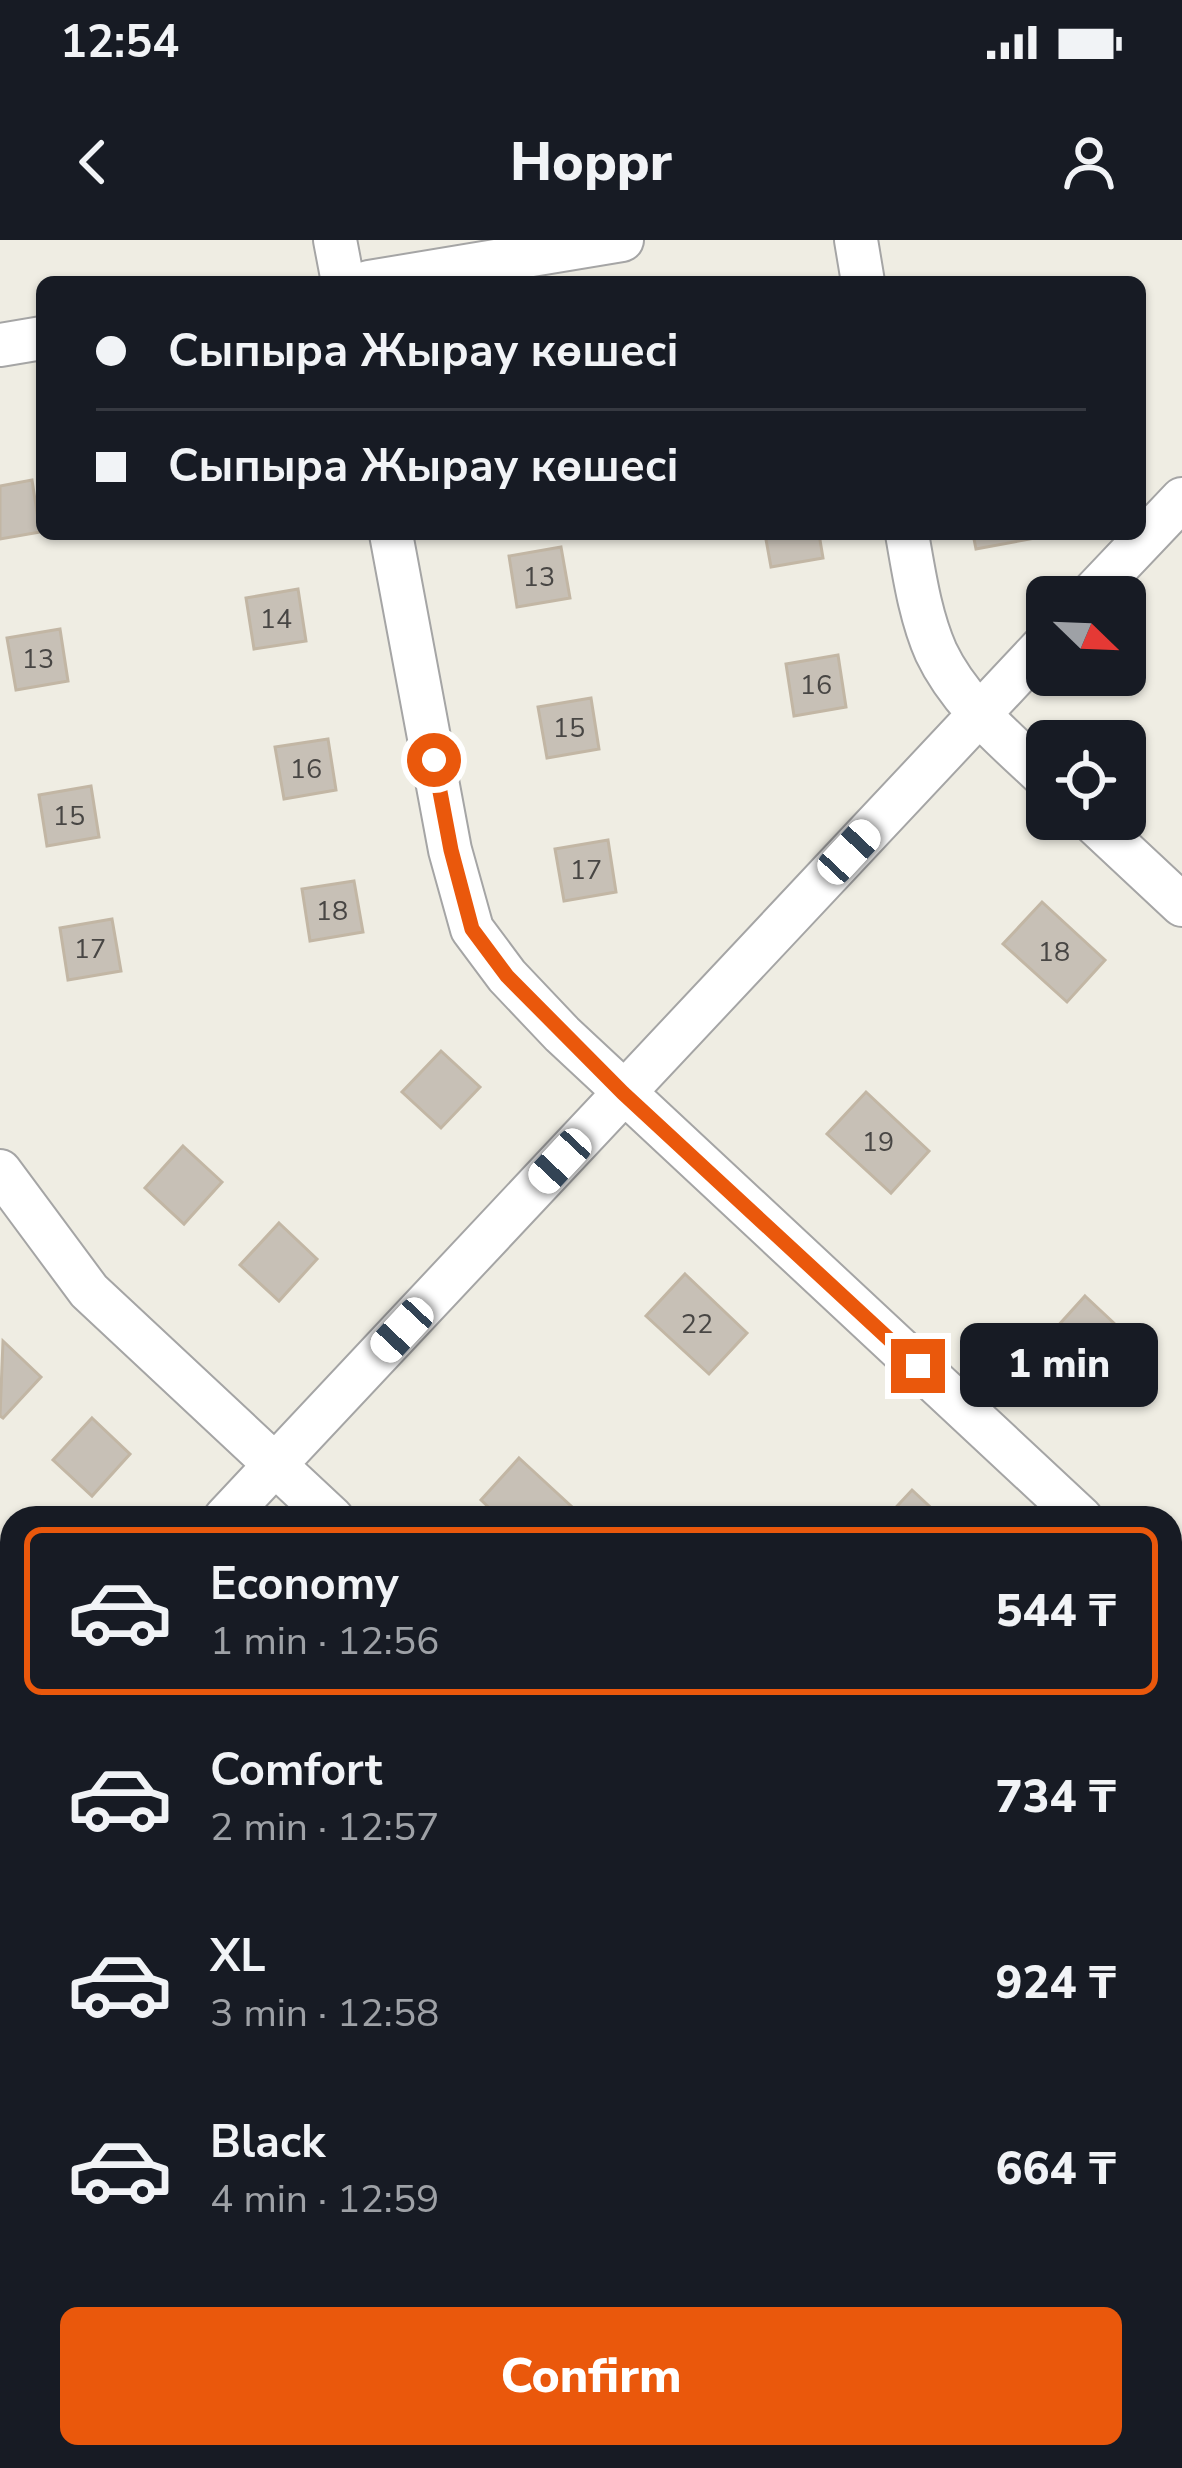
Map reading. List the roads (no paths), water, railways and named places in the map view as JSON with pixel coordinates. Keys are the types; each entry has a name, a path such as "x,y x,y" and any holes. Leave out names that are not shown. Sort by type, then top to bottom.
{"street":[{"path":"335,240 342,276"},
{"path":"405,276 622,240"},
{"path":"856,240 862,276"},
{"path":"0,345 36,339"},
{"path":"1146,537 1182,499"},
{"path":"392,540 451,850 472,929 507,976 623,1093 1068,1506"},
{"path":"908,540 937,653 978,714 1026,759"},
{"path":"1109,576 1143,540"},
{"path":"236,1506 1026,664"},
{"path":"1112,840 1182,905"},
{"path":"0,1171 89,1291 319,1506"}]}
